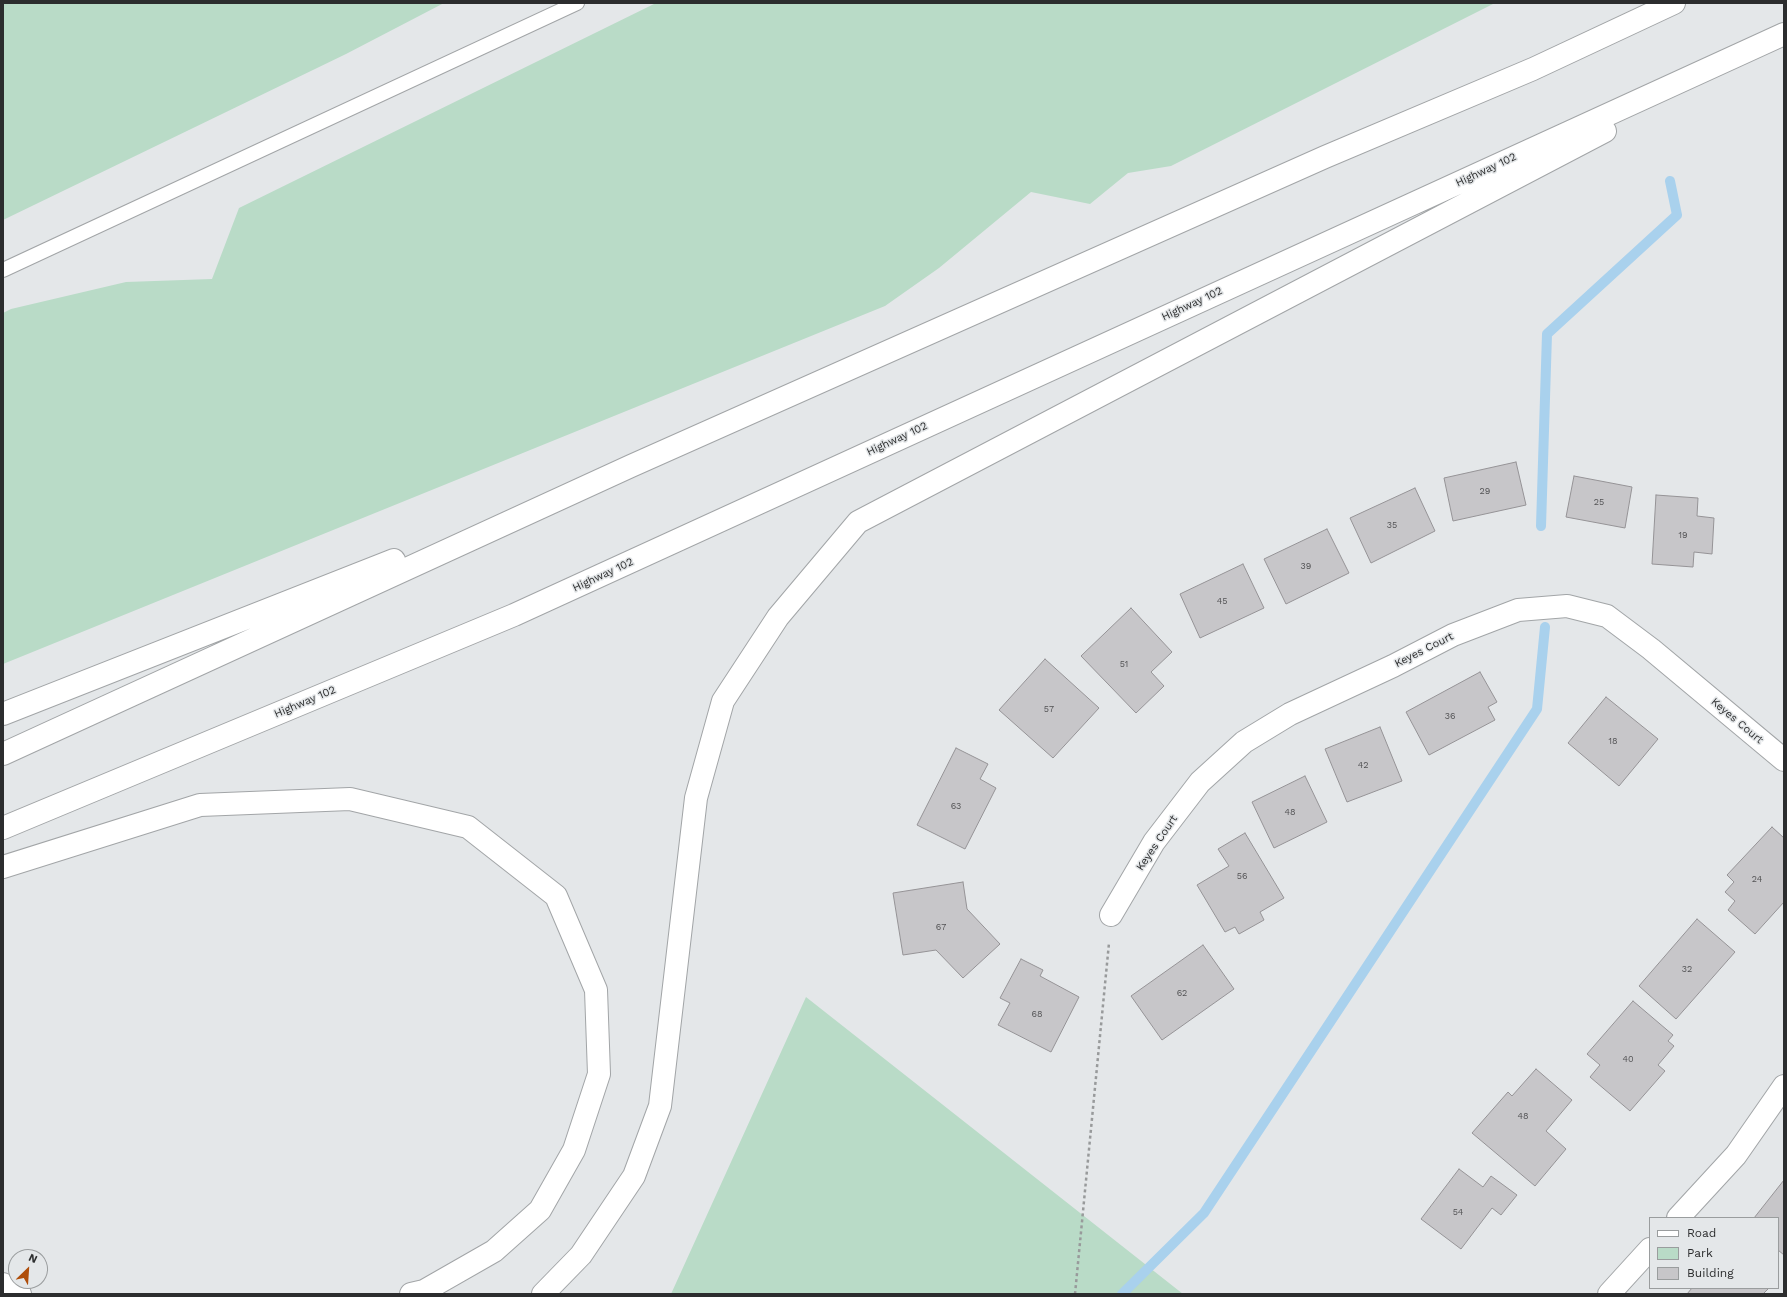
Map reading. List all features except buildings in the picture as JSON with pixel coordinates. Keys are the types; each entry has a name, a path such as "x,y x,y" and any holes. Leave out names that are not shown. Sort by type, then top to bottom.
{"main road":[{"path":"3,754 631,466 1318,160 1533,69 1674,3"},
{"name":"Highway 102","path":"3,828 514,615 1784,34"},
{"path":"543,1294 581,1255 634,1176 660,1106 696,798 724,701 778,617 858,522 1784,37"},
{"path":"3,714 631,466"},
{"name":"Keyes Court","path":"1111,915 1154,842 1200,782 1244,742 1290,714 1393,666 1453,635 1518,610 1567,606 1607,616 1651,649 1784,760"},
{"path":"3,867 200,805 350,799 468,827 556,896 596,990 599,1074 574,1150 540,1210 494,1251 424,1290 411,1294"},
{"path":"1679,1217 1736,1155 1784,1086"},
{"path":"1610,1294 1649,1250"},
{"path":"3,1284 20,1294"}],"lane":[{"path":"3,270 577,3"}],"path":[{"path":"1075,1294 1111,915"}],"green space":[{"path":"3,3 444,3 346,54 3,220"},
{"path":"656,3 1495,3 1171,166 1128,173 1090,204 1031,192 939,268 885,306 3,664 3,313 11,309 126,282 212,279 239,208"},
{"path":"806,997 1183,1294 671,1294"}],"waterway":[{"path":"1541,526 1547,334 1677,215 1670,181"},
{"path":"1122,1294 1204,1213 1537,709 1545,627"}]}
